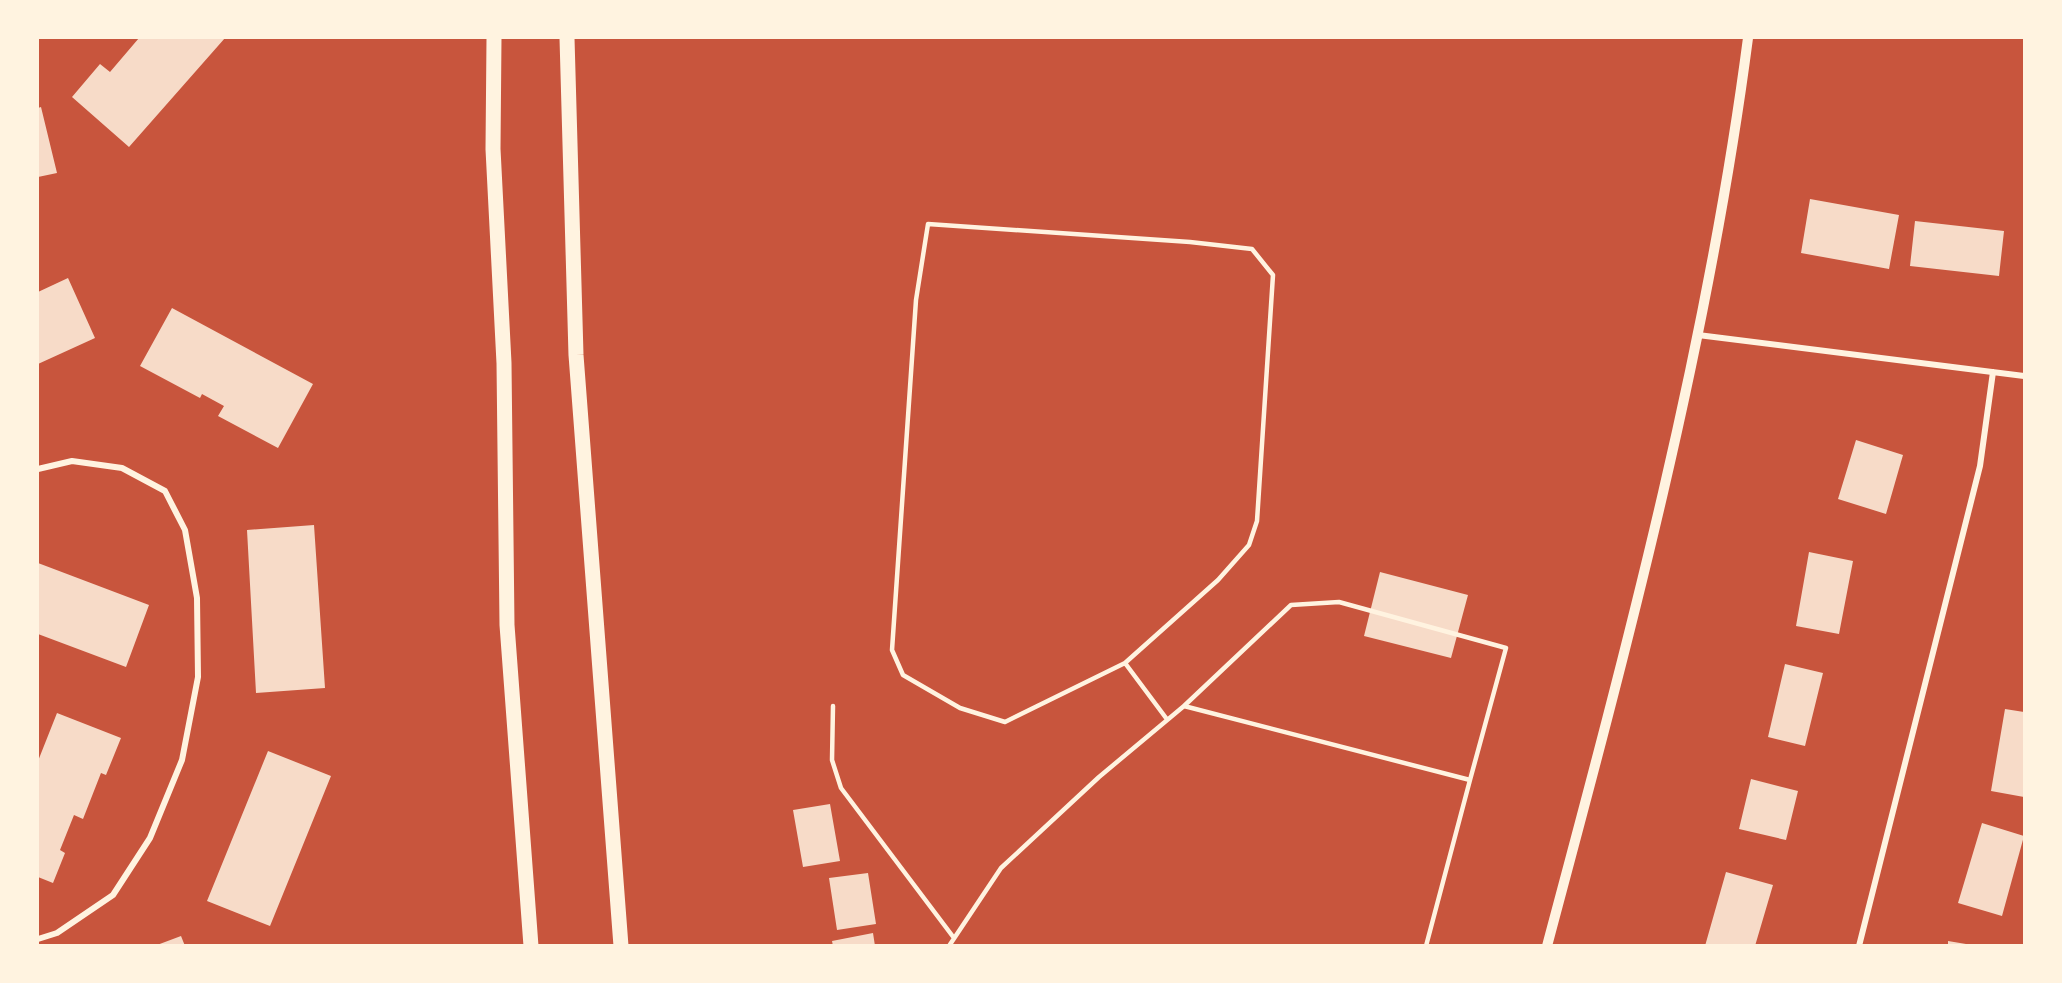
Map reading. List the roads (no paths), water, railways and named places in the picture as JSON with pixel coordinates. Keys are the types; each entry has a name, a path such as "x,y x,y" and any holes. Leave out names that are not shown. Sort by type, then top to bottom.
{"main road":[{"path":"494,38 493,149 504,363 507,625 531,945"},
{"path":"567,38 576,355 621,945"}],"street":[{"path":"1547,945 1609,714 1698,334 1749,38"},
{"path":"1698,334 2025,376"},
{"path":"1859,945 1980,466 1993,372"},
{"path":"38,469 72,461 122,468 165,491 185,530 197,598 198,677 182,760 150,838 113,895 57,933 38,939"}],"lane":[{"path":"928,224 1190,242 1252,249 1273,275 1257,521 1249,545 1218,580 1125,663 1005,722 960,708 903,675 892,650 916,300 928,224"},
{"path":"949,945 1001,868 1166,718 1184,706 1291,605 1339,602 1506,648 1426,945"},
{"path":"1125,663 1166,718"},
{"path":"833,706 832,760 841,788 954,938"},
{"path":"1184,706 1470,780"}]}
